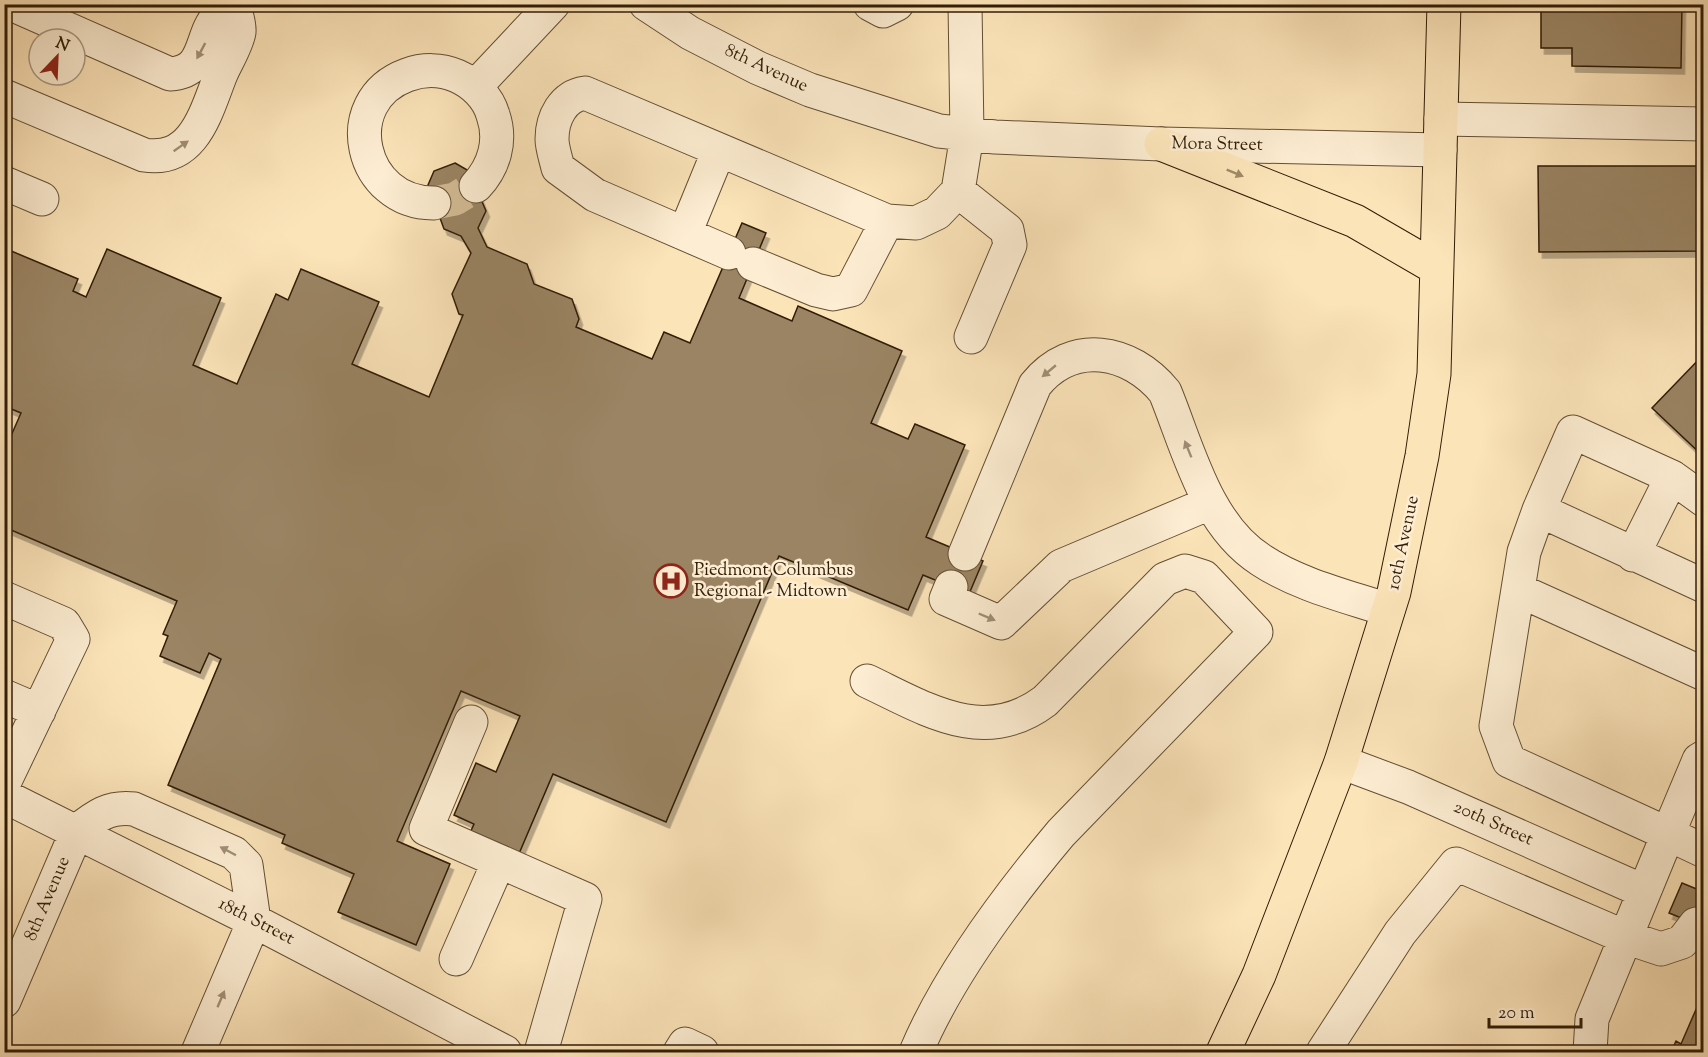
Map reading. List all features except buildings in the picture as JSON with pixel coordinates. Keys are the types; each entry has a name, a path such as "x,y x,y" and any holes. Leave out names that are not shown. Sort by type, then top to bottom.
{"main road":[{"name":"10th Avenue","path":"1223,1053 1259,975 1341,762 1388,610 1422,456 1434,374 1443,4"},
{"path":"1161,144 1355,221 1436,268"}],"street":[{"path":"4,96 127,148 157,157 182,148 194,136 239,32 233,5 218,17 192,67 182,73 170,74 11,4"},
{"path":"475,87 553,4"},
{"name":"8th Avenue","path":"646,4 690,33 758,68 810,90 894,118 967,135"},
{"path":"870,4 883,11 897,4"},
{"path":"886,221 851,290 833,294 816,290 595,195 558,168 552,140 557,117 564,103 572,95 585,93 886,221 916,223 937,213 958,191 967,135 966,4"},
{"path":"434,203 408,199 393,192 380,180 365,149 364,132 367,116 375,100 386,87 417,72 449,73 475,87 493,112 497,142 488,171 476,186"},
{"name":"Mora Street","path":"967,135 1161,144 1703,126"},
{"path":"685,233 719,150"},
{"path":"4,183 42,199"},
{"path":"958,191 1007,230 1010,245 971,337"},
{"path":"965,554 1035,385 1046,371 1076,356 1112,356 1131,363 1152,376 1165,392 1210,503 1228,531 1259,559 1298,580 1388,610"},
{"path":"1704,500 1672,477 1573,432 1539,510 1524,552 1496,726 1509,761 1704,850"},
{"path":"1633,555 1672,477"},
{"path":"951,587 946,599 1001,623 1060,566 1210,503"},
{"path":"1539,510 1704,586"},
{"path":"867,681 944,717 969,722 1013,719 1031,712 1046,701 1165,579 1185,571 1204,577 1256,632 1061,833 1032,867 964,964 916,1053"},
{"path":"1518,590 1704,674"},
{"path":"4,598 64,624 73,639 4,783"},
{"path":"4,696 39,711"},
{"path":"471,722 426,829 585,899 541,1053"},
{"path":"1590,1053 1592,1019 1699,760 1704,757"},
{"name":"20th Street","path":"1341,762 1476,817 1643,891"},
{"name":"18th Street","path":"4,796 254,921 505,1053"},
{"path":"78,831 101,813 119,807 134,809 234,853 246,865 254,921 198,1053"},
{"path":"1323,1053 1400,933 1456,864 1476,817"},
{"name":"8th Avenue","path":"4,1001 78,831"},
{"path":"456,959 499,861"},
{"path":"1456,864 1625,937 1661,949 1682,942 1696,924"},
{"path":"680,1053 684,1044 702,1053"}],"tunnel":[{"path":"434,203 455,199 476,186"}],"place":[{"name":"Piedmont Columbus Regional - Midtown","path":"671,581"}]}
